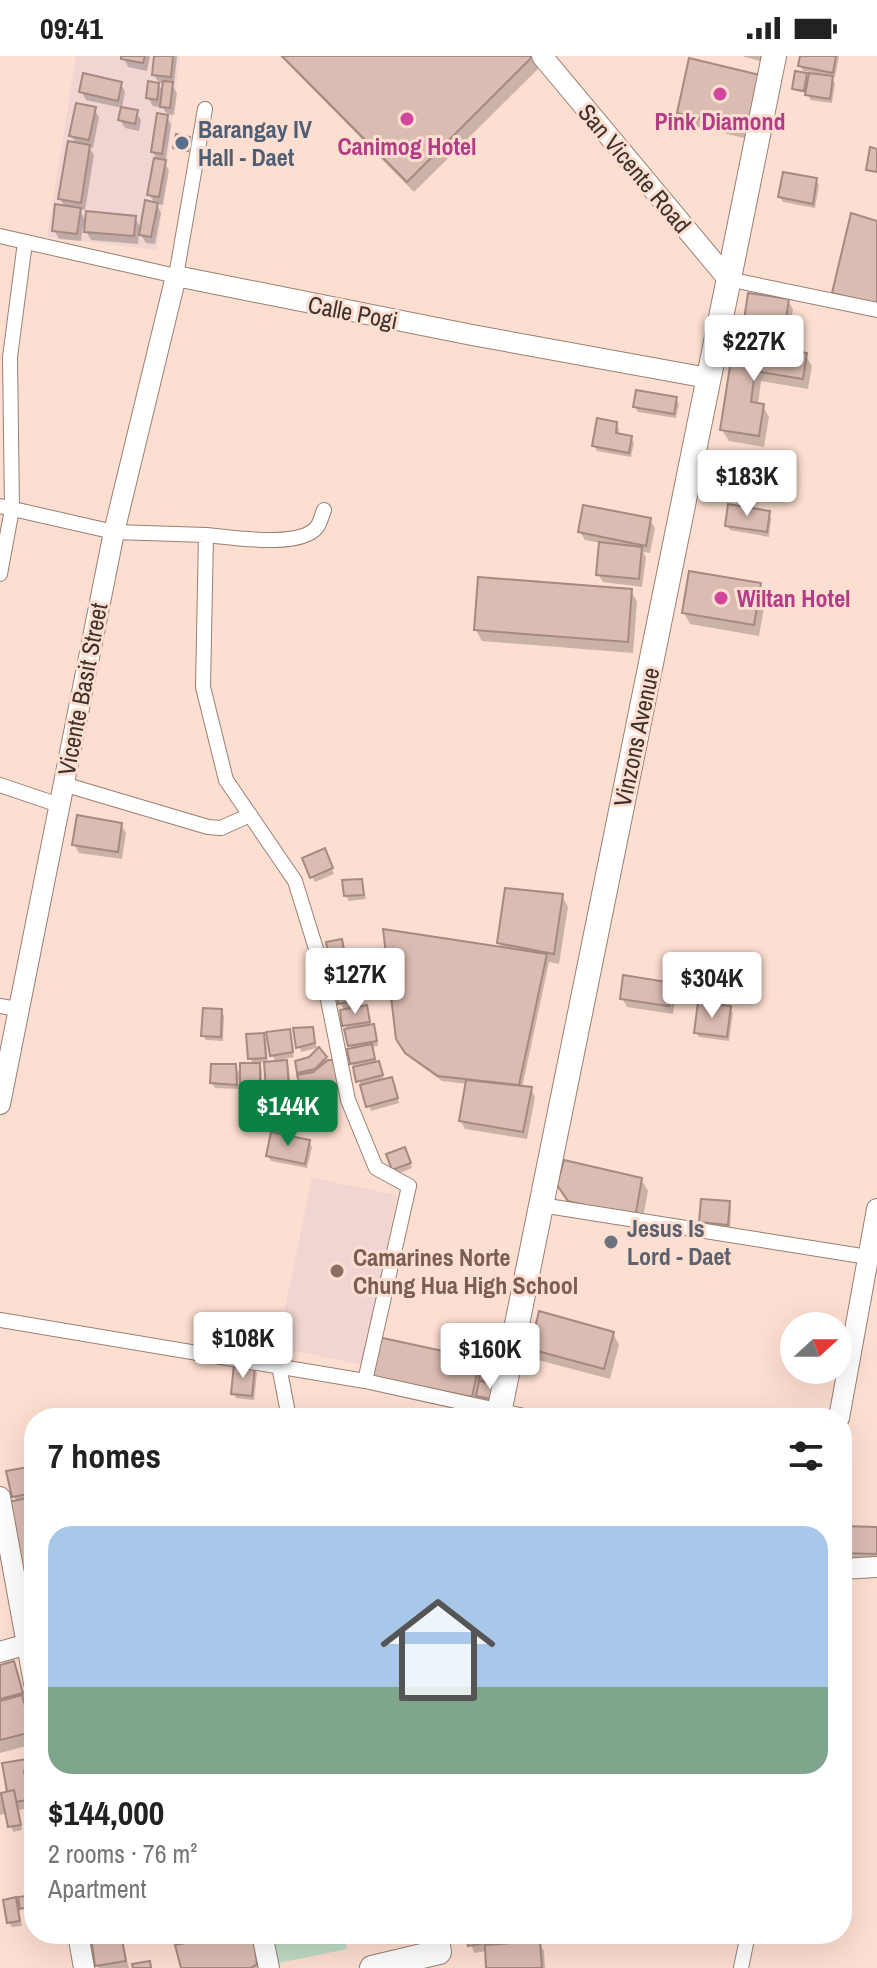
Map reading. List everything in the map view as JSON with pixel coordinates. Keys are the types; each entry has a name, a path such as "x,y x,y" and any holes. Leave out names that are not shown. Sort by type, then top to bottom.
{"main road":[{"name":"Vinzons Avenue","path":"500,1408 774,56"},
{"path":"372,1968 440,1951"}],"street":[{"name":"San Vicente Road","path":"542,56 728,279"},
{"path":"176,276 205,109"},
{"name":"Calle Pogi","path":"0,236 176,276 708,378"},
{"path":"0,574 6,507 10,357 25,242"},
{"name":"Vicente Basit Street","path":"0,1104 9,1008 59,805 114,532 176,276"},
{"path":"728,279 877,310"},
{"path":"6,507 114,532 257,540 294,538 310,533 316,528 324,510"},
{"path":"206,535 203,687 226,780 295,881 321,965 348,1100 376,1168 409,1186 365,1381"},
{"path":"63,784 208,827 221,828 250,815"},
{"path":"0,785 59,805"},
{"path":"541,1205 868,1257"},
{"path":"841,1408 877,1209"},
{"path":"0,1320 365,1381 471,1408"},
{"path":"279,1366 287,1408"},
{"path":"0,1497 24,1614"},
{"path":"852,1568 877,1567"},
{"path":"0,1652 24,1645"},
{"path":"80,1944 84,1968"},
{"path":"264,1944 269,1968"},
{"path":"741,1968 746,1944"}],"shaded area":[{"path":"76,56 180,56 157,250 47,237"},
{"name":"Camarines Norte Chung Hua High School","path":"312,1178 397,1195 363,1365 277,1347"}],"green space":[{"path":"274,1944 346,1944 347,1949 278,1963"}],"building":[{"path":"121,56 145,56 143,63 121,59"},
{"path":"154,56 173,56 171,77 152,75"},
{"name":"Canimog Hotel","path":"282,56 533,56 407,182"},
{"path":"800,56 836,56 833,73 798,66"},
{"name":"Pink Diamond","path":"689,58 764,76 751,131 677,113"},
{"path":"795,71 807,73 804,91 792,89"},
{"path":"83,73 122,82 118,101 79,92"},
{"path":"809,73 833,76 830,99 805,95"},
{"path":"148,81 159,83 157,100 146,98"},
{"path":"163,81 173,82 170,108 160,107"},
{"path":"76,103 96,107 89,140 69,136"},
{"path":"121,107 138,110 135,124 118,120"},
{"path":"157,113 168,115 162,154 151,152"},
{"name":"Barangay IV Hall - Daet","path":"176,134 190,137 188,151 173,148"},
{"path":"68,141 90,145 81,203 58,199"},
{"path":"870,147 877,149 877,172 866,170"},
{"path":"154,158 166,160 159,197 147,195"},
{"path":"783,172 817,178 813,204 778,197"},
{"path":"145,200 158,203 151,237 139,235"},
{"path":"55,204 81,208 77,234 52,231"},
{"path":"86,211 136,216 134,236 84,232"},
{"path":"851,213 877,221 877,304 832,293"},
{"path":"748,293 789,299 783,339 742,333"},
{"path":"734,341 807,353 803,379 755,371 751,402 764,404 759,436 720,430"},
{"path":"636,390 677,397 674,414 633,407"},
{"path":"597,418 617,422 616,433 632,436 629,453 592,446"},
{"path":"728,504 770,511 767,532 725,526"},
{"path":"583,505 651,518 646,546 578,532"},
{"path":"599,542 642,547 639,579 596,575"},
{"name":"Wiltan Hotel","path":"689,571 761,583 754,625 682,613"},
{"path":"478,577 632,589 628,642 474,630"},
{"path":"77,815 122,823 118,852 72,845"},
{"path":"325,848 333,868 310,878 302,858"},
{"path":"362,879 364,895 344,896 342,880"},
{"path":"505,888 563,894 554,954 497,943"},
{"path":"383,929 547,954 519,1085 438,1076 405,1053 396,1039"},
{"path":"342,939 345,955 329,958 326,942"},
{"path":"355,956 358,973 333,977 330,960"},
{"path":"623,975 673,983 669,1006 620,999"},
{"path":"354,976 359,1000 338,1004 334,979"},
{"path":"698,1002 731,1006 727,1037 694,1033"},
{"path":"367,1005 370,1022 342,1026 340,1010"},
{"path":"203,1008 222,1009 221,1037 201,1036"},
{"path":"374,1024 377,1041 348,1046 344,1029"},
{"path":"313,1027 315,1043 296,1048 293,1028"},
{"path":"290,1029 293,1052 270,1056 266,1032"},
{"path":"264,1033 266,1058 248,1059 246,1034"},
{"path":"372,1044 375,1059 350,1064 347,1049"},
{"path":"319,1047 327,1057 315,1069 297,1073 295,1061 309,1057"},
{"path":"287,1060 289,1088 266,1090 264,1062"},
{"path":"328,1060 335,1060 341,1084 303,1094 297,1075 313,1072"},
{"path":"379,1061 383,1075 356,1082 353,1067"},
{"path":"240,1063 260,1063 260,1086 240,1086"},
{"path":"211,1064 236,1064 237,1085 210,1083"},
{"path":"392,1077 398,1098 366,1107 360,1085"},
{"path":"466,1080 532,1087 523,1132 459,1121"},
{"path":"298,1092 301,1109 290,1114 276,1111 275,1093 287,1095"},
{"path":"271,1132 310,1140 305,1164 266,1156"},
{"path":"405,1147 411,1163 392,1170 386,1154"},
{"path":"564,1160 642,1178 635,1218 568,1201 557,1185"},
{"path":"701,1199 730,1201 728,1225 699,1222"},
{"path":"539,1311 614,1332 604,1369 530,1349"},
{"path":"378,1337 480,1359 472,1397 370,1376"},
{"path":"234,1364 255,1366 252,1396 231,1394"},
{"path":"482,1366 507,1371 504,1385 479,1380"},
{"path":"479,1381 503,1386 501,1401 476,1396"},
{"path":"24,1468 24,1495 12,1497 6,1471"},
{"path":"24,1499 24,1594 7,1502"},
{"path":"852,1526 877,1527 877,1554 852,1553"},
{"path":"14,1661 23,1693 0,1699 0,1665"},
{"path":"22,1695 24,1734 0,1740 0,1701"},
{"path":"24,1760 24,1801 9,1803 2,1763"},
{"path":"14,1790 21,1825 8,1827 1,1793"},
{"path":"24,1896 24,1908 20,1909 18,1897"},
{"path":"16,1897 20,1921 7,1923 3,1900"},
{"path":"92,1944 123,1944 126,1961 95,1966"},
{"path":"254,1944 257,1964 251,1968 181,1968 175,1945"},
{"path":"540,1944 542,1968 486,1968 485,1945"},
{"path":"150,1961 151,1968 133,1968 132,1964"}],"place":[{"name":"Pink Diamond","path":"720,94"},
{"name":"Canimog Hotel","path":"407,119"},
{"name":"Barangay IV Hall - Daet","path":"182,143"},
{"name":"Wiltan Hotel","path":"721,598"},
{"name":"Jesus Is Lord - Daet","path":"611,1242"},
{"name":"Camarines Norte Chung Hua High School","path":"337,1271"}]}
